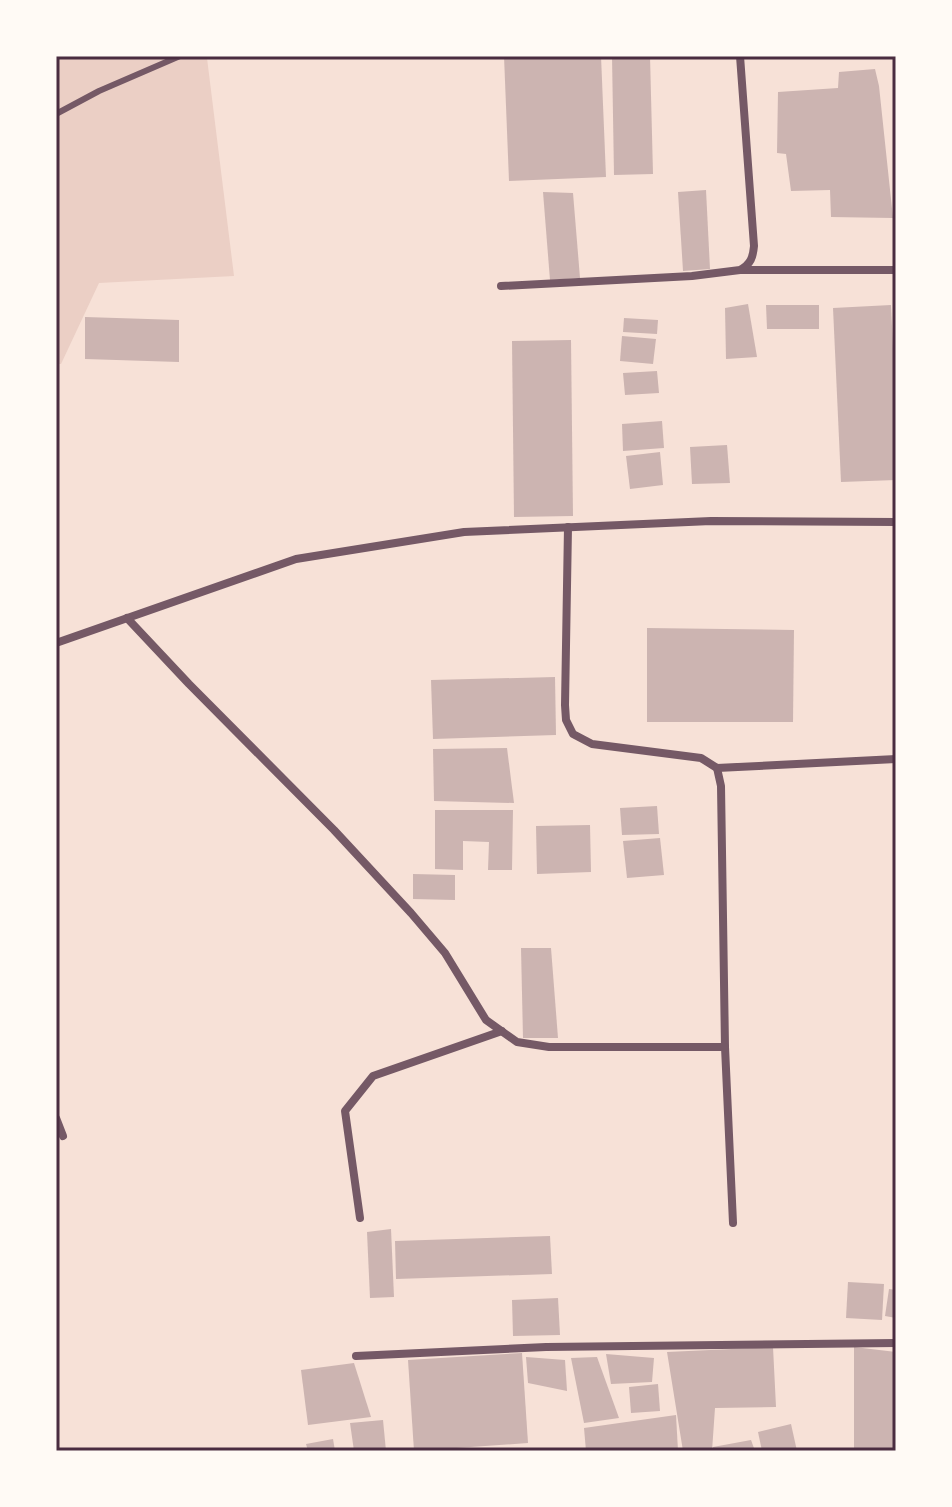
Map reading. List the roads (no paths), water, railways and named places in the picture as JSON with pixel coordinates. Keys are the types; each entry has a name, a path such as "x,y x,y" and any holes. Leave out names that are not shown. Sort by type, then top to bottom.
{"street":[{"path":"740,56 754,246 753,257 740,270"},
{"path":"501,286 692,276 740,270 896,270"},
{"path":"56,643 296,559 464,532 711,521 896,522"},
{"path":"568,527 565,705 566,720 573,734 592,744 701,758 717,768 896,759"},
{"path":"127,618 411,913 445,953 486,1020 517,1042 549,1047 725,1047"},
{"path":"717,768 721,786 725,1047 733,1223"},
{"path":"360,1218 345,1111 373,1076 502,1031"},
{"path":"56,1118 63,1136"},
{"path":"356,1356 546,1347 896,1343"}],"lane":[{"path":"56,114 99,91 180,56"}]}
